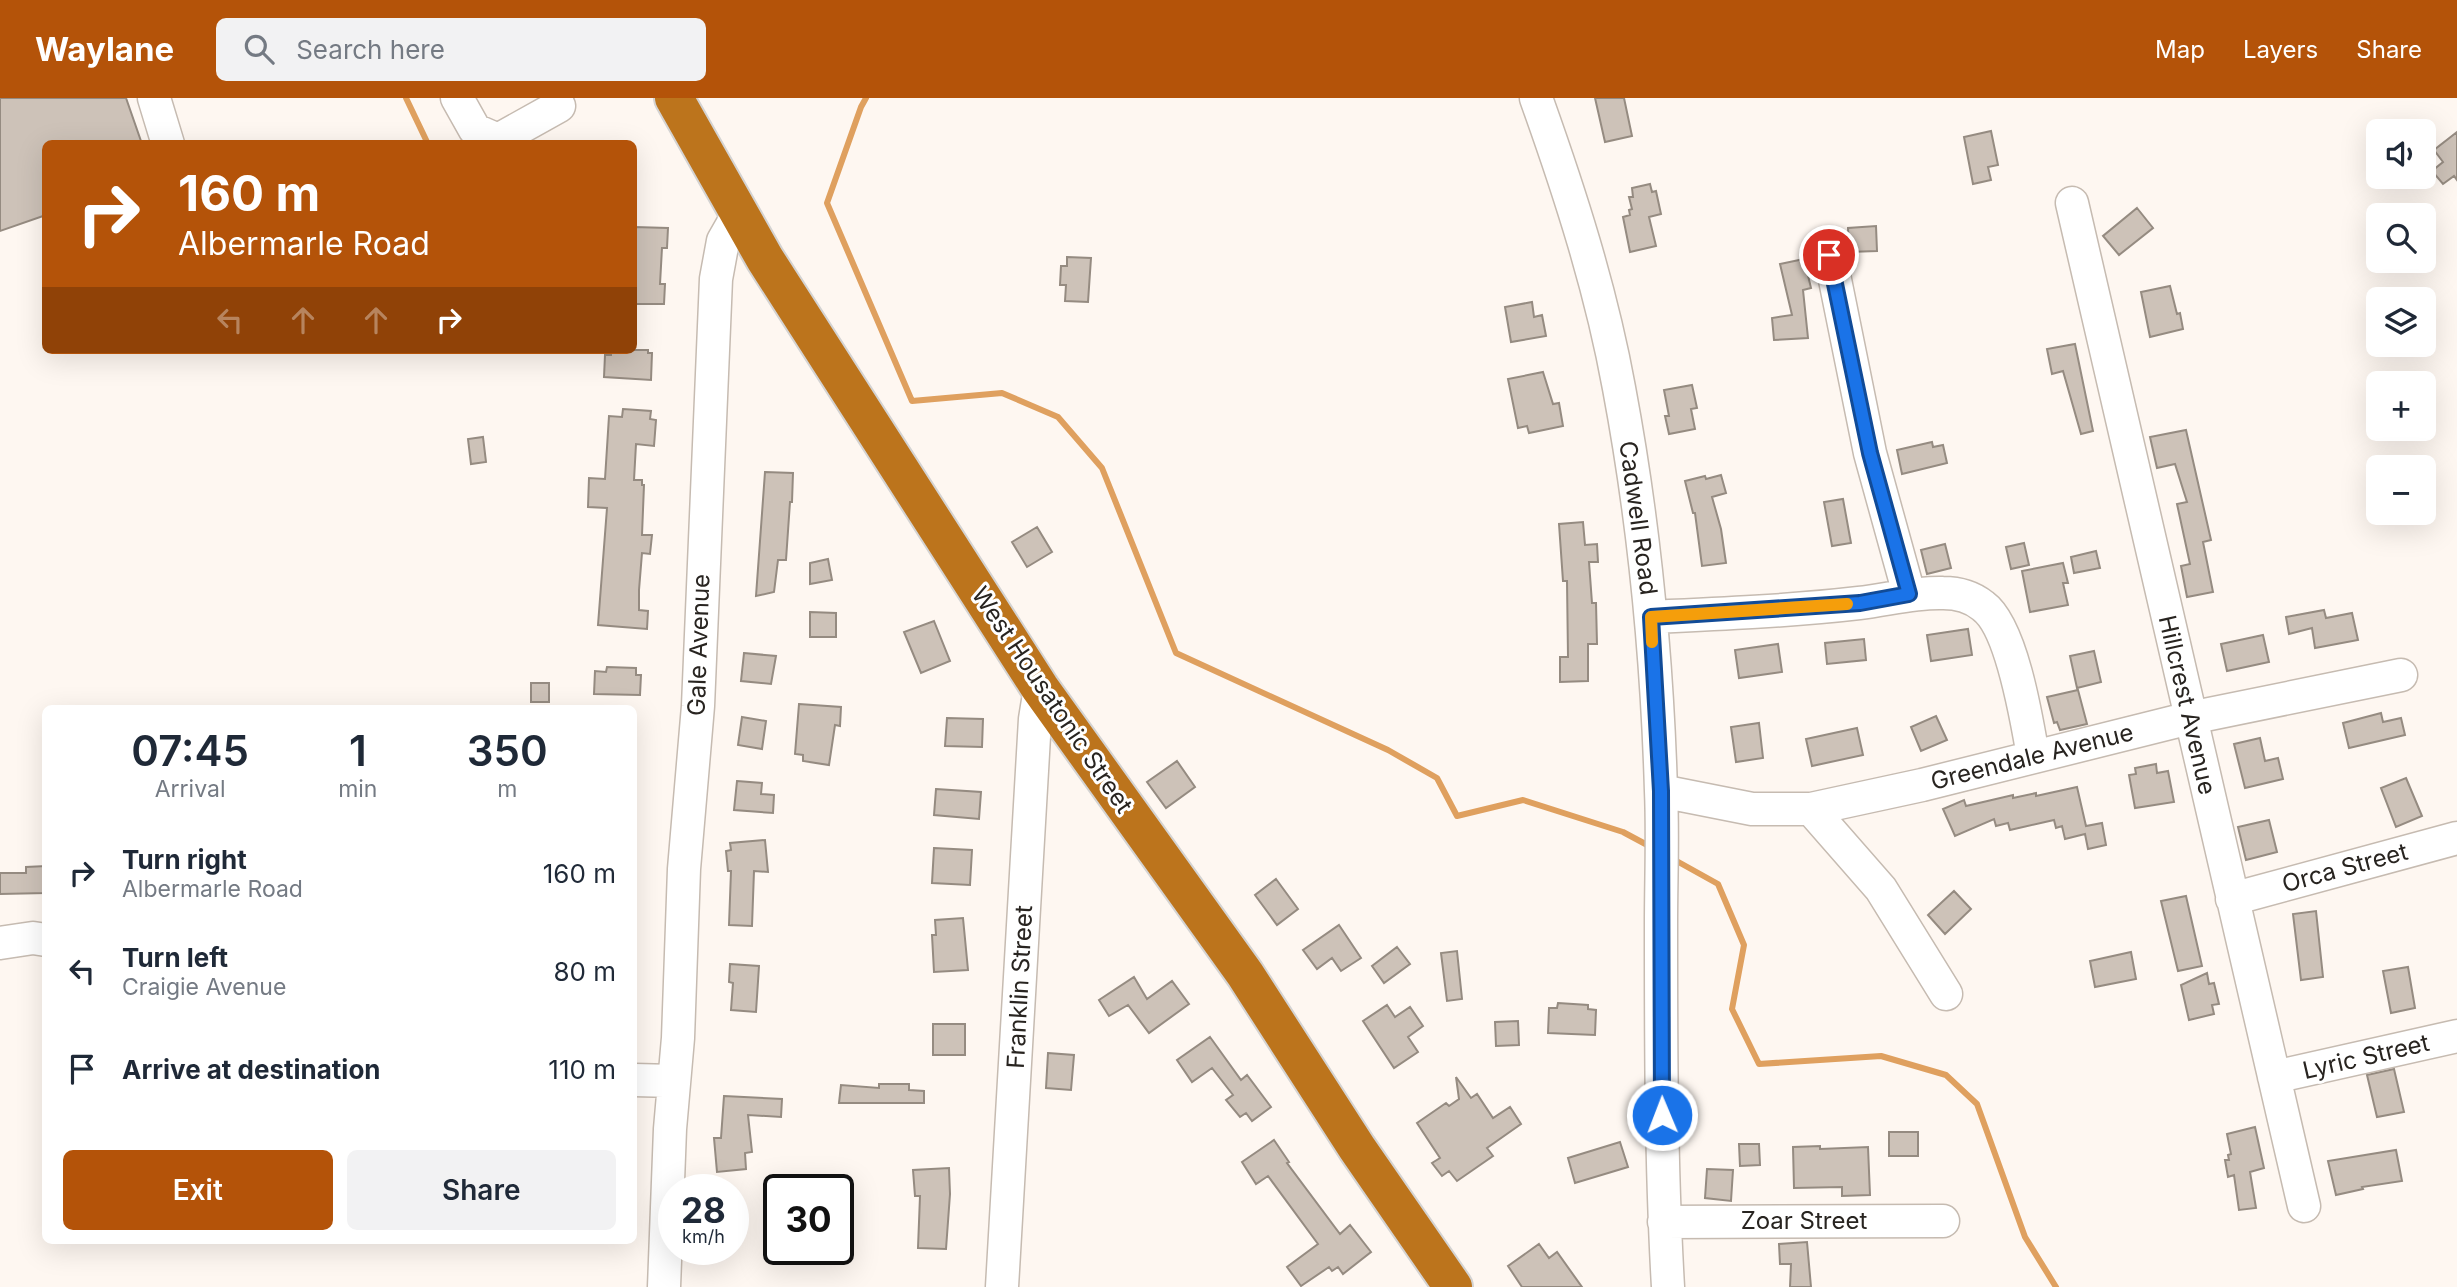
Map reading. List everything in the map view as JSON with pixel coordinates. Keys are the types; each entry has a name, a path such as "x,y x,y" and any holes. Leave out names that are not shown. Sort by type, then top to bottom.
{"highway":[{"name":"West Housatonic Street","path":"674,98 765,259 1040,688 1245,974 1357,1148 1453,1287"}],"street":[{"path":"154,98 167,140"},
{"path":"457,98 475,130 498,140 559,103"},
{"path":"470,98 485,124 527,102 559,103"},
{"name":"Cadwell Road","path":"1536,98 1587,252 1619,386 1643,544 1651,617 1661,791 1664,1222 1668,1287"},
{"name":"Hillcrest Avenue","path":"2072,203 2304,1206"},
{"name":"Gale Avenue","path":"664,1287 684,869 698,706 716,279 723,241 740,213"},
{"path":"1829,255 1870,453 1909,594"},
{"path":"1651,617 1860,603 1909,594 1945,593 1966,596 1985,607 1999,628 2015,672 2033,756"},
{"name":"Greendale Avenue","path":"1661,791 1752,809 1811,809 1922,785 2190,718 2401,674"},
{"name":"Franklin Street","path":"1002,1287 1035,719 1040,688"},
{"path":"1811,809 1881,889 1946,994"},
{"name":"Orca Street","path":"2232,899 2457,838"},
{"path":"0,943 33,938 42,939"},
{"name":"Lyric Street","path":"2274,1077 2457,1036"},
{"path":"637,1080 674,1081"},
{"name":"Zoar Street","path":"1664,1222 1943,1221"}],"building":[{"path":"0,98 126,98 141,140 42,140 42,216 0,231"},
{"path":"1595,98 1624,98 1632,136 1605,142"},
{"path":"1991,131 1998,165 1988,167 1991,180 1973,184 1964,137"},
{"path":"2457,132 2457,180 2454,176 2443,184 2436,176 2436,168 2443,162 2436,148"},
{"path":"1650,184 1652,192 1656,191 1661,214 1649,217 1656,246 1630,252 1623,217 1630,215 1629,210 1632,209 1629,197 1633,197 1632,188"},
{"path":"2137,208 2153,228 2119,255 2103,236"},
{"path":"1876,226 1877,251 1849,252 1848,228"},
{"path":"637,227 668,228 667,248 662,248 660,284 665,284 664,304 637,304"},
{"path":"1067,257 1091,258 1088,302 1065,301 1066,285 1060,285 1061,266 1067,266"},
{"path":"1804,259 1811,288 1803,290 1808,338 1774,340 1772,318 1792,315 1780,264"},
{"path":"2170,286 2183,329 2150,337 2141,292"},
{"path":"1532,302 1534,317 1542,315 1546,336 1511,342 1505,307"},
{"path":"2075,344 2093,431 2081,434 2063,371 2052,374 2047,349"},
{"path":"637,350 648,350 648,353 652,353 651,380 604,377 605,355 637,354"},
{"path":"1543,372 1553,404 1559,403 1563,426 1529,433 1527,426 1518,428 1508,379"},
{"path":"1692,385 1697,408 1691,409 1695,429 1669,434 1664,390"},
{"path":"623,409 651,411 650,419 656,420 654,446 636,444 634,480 642,480 644,485 642,535 652,535 650,554 642,553 639,590 639,610 648,611 647,629 598,625 607,508 588,507 589,478 605,479 609,416 622,417"},
{"path":"2186,430 2211,540 2203,542 2213,592 2187,597 2181,566 2190,564 2177,504 2187,502 2175,464 2157,468 2150,437"},
{"path":"483,437 486,462 471,464 468,439"},
{"path":"1932,442 1933,447 1943,445 1947,463 1902,474 1897,450"},
{"path":"765,472 793,473 792,502 786,560 778,560 774,592 756,596"},
{"path":"1721,475 1726,493 1712,497 1721,529 1726,563 1702,566 1695,513 1685,481"},
{"path":"1843,499 1851,543 1832,546 1824,502"},
{"path":"1583,522 1585,545 1597,544 1598,562 1589,562 1592,603 1596,603 1597,644 1588,644 1588,681 1560,682 1560,657 1568,657 1567,581 1563,581 1559,524"},
{"path":"1037,527 1052,552 1027,567 1012,542"},
{"path":"2024,543 2029,565 2011,569 2006,547"},
{"path":"1945,544 1951,568 1927,574 1921,550"},
{"path":"2096,551 2100,568 2074,573 2071,557"},
{"path":"828,559 832,580 810,584 810,563"},
{"path":"2063,563 2068,583 2063,583 2068,605 2030,612 2022,571"},
{"path":"2324,610 2326,618 2352,613 2358,640 2315,648 2312,628 2289,634 2286,617"},
{"path":"810,612 836,613 836,637 810,637"},
{"path":"934,621 950,661 921,673 904,632"},
{"path":"1968,629 1972,655 1931,661 1927,635"},
{"path":"2263,635 2269,662 2227,671 2221,644"},
{"path":"1864,639 1866,660 1827,664 1825,643"},
{"path":"1778,644 1782,672 1739,678 1735,650"},
{"path":"2094,651 2101,682 2077,688 2070,656"},
{"path":"744,653 776,656 771,684 741,681"},
{"path":"607,667 636,668 636,675 641,675 640,695 594,694 595,671 606,672"},
{"path":"531,683 549,683 549,702 531,702"},
{"path":"2078,690 2087,724 2060,730 2057,722 2054,723 2047,697"},
{"path":"799,704 841,707 840,726 835,725 829,765 803,761 803,755 795,754"},
{"path":"2381,713 2383,722 2401,718 2405,735 2349,748 2343,723"},
{"path":"1936,716 1947,740 1921,751 1911,727"},
{"path":"742,717 766,721 762,749 738,745"},
{"path":"947,718 983,719 982,747 945,746"},
{"path":"1759,723 1763,758 1736,762 1731,727"},
{"path":"1857,728 1863,755 1812,766 1806,739"},
{"path":"2260,738 2265,761 2278,758 2283,779 2245,788 2234,744"},
{"path":"1177,761 1195,787 1166,808 1147,782"},
{"path":"2156,764 2157,773 2168,771 2174,802 2135,808 2129,775 2136,774 2135,768"},
{"path":"2406,778 2422,816 2396,827 2381,788"},
{"path":"737,781 762,783 761,794 774,795 773,813 734,810"},
{"path":"2077,787 2086,826 2102,823 2106,845 2088,849 2085,834 2065,839 2062,826 2056,828 2054,820 2010,830 2008,823 1996,826 1994,819 1955,836 1943,809 1964,800 1966,806 2013,795 2013,798 2036,793 2036,796"},
{"path":"936,789 981,792 979,819 934,815"},
{"path":"2269,820 2277,852 2246,860 2238,827"},
{"path":"765,840 768,872 754,871 752,926 729,925 731,871 728,871 726,851 731,850 730,843"},
{"path":"934,848 972,850 970,885 932,883"},
{"path":"42,866 42,893 0,894 0,873 26,873 26,867"},
{"path":"1276,879 1298,909 1277,925 1255,895"},
{"path":"1954,891 1971,909 1945,934 1928,915"},
{"path":"2186,896 2202,966 2178,971 2161,901"},
{"path":"2316,911 2323,977 2301,980 2293,914"},
{"path":"963,918 968,970 934,972 932,935 936,935 935,920"},
{"path":"1339,925 1361,958 1341,971 1332,958 1317,969 1303,950"},
{"path":"1397,947 1410,964 1384,983 1372,966"},
{"path":"1457,951 1462,999 1447,1001 1441,953"},
{"path":"2131,952 2136,979 2095,987 2090,961"},
{"path":"730,964 759,966 756,1012 731,1010 733,983 729,982"},
{"path":"2408,967 2415,1008 2391,1013 2383,971"},
{"path":"2207,973 2209,984 2214,983 2219,1004 2212,1005 2214,1014 2189,1020 2181,985"},
{"path":"1134,977 1147,999 1172,981 1189,1004 1149,1033 1128,1005 1109,1016 1099,1000"},
{"path":"1558,1003 1588,1005 1588,1009 1596,1010 1595,1035 1548,1033 1549,1008 1557,1008"},
{"path":"1387,1005 1395,1017 1410,1007 1423,1026 1408,1037 1418,1052 1394,1068 1363,1021"},
{"path":"1518,1021 1519,1045 1496,1046 1495,1022"},
{"path":"933,1024 965,1024 965,1055 933,1055"},
{"path":"1210,1037 1241,1080 1247,1075 1271,1107 1252,1121 1246,1113 1240,1117 1226,1100 1233,1095 1212,1068 1192,1082 1177,1060"},
{"path":"1048,1053 1074,1055 1071,1090 1046,1088"},
{"path":"2394,1069 2404,1112 2377,1117 2367,1075"},
{"path":"1456,1077 1471,1098 1477,1094 1493,1118 1510,1107 1521,1124 1487,1148 1493,1156 1457,1181 1449,1171 1442,1176 1432,1163 1440,1158 1417,1123 1446,1103 1449,1106 1459,1099"},
{"path":"879,1084 909,1084 909,1090 924,1091 924,1103 839,1103 841,1085 879,1088"},
{"path":"724,1096 782,1099 781,1117 748,1115 752,1152 745,1153 746,1169 717,1172 714,1138 721,1138"},
{"path":"2255,1127 2264,1168 2250,1172 2256,1208 2239,1210 2234,1175 2228,1177 2225,1160 2229,1160 2228,1155 2231,1154 2227,1134"},
{"path":"1889,1132 1918,1132 1918,1156 1889,1156"},
{"path":"1274,1140 1289,1162 1287,1163 1340,1234 1350,1225 1371,1252 1343,1274 1338,1267 1332,1271 1329,1267 1301,1286 1287,1267 1318,1244 1268,1176 1256,1184 1242,1162"},
{"path":"1620,1142 1628,1167 1575,1183 1568,1158"},
{"path":"1739,1144 1759,1144 1760,1165 1740,1166"},
{"path":"1820,1146 1820,1149 1868,1147 1870,1195 1842,1196 1842,1187 1794,1188 1793,1147"},
{"path":"2396,1150 2402,1181 2362,1187 2363,1189 2336,1195 2328,1161"},
{"path":"949,1168 946,1249 918,1248 920,1196 915,1196 913,1170"},
{"path":"1707,1169 1733,1170 1731,1201 1705,1198"},
{"path":"1807,1242 1811,1287 1790,1287 1791,1264 1780,1264 1779,1244"},
{"path":"1539,1244 1549,1258 1557,1252 1582,1287 1522,1287 1508,1266"}],"waterway":[{"path":"406,98 426,140"},
{"path":"866,98 827,203 912,401 1002,393 1058,417 1102,468 1176,653 1388,750 1437,778 1457,816 1523,800 1623,832 1651,847"},
{"path":"1673,859 1718,884 1744,945 1732,1009 1759,1064 1881,1056 1946,1075 1977,1104 2025,1237 2056,1287"}],"slow traffic":[{"path":"1652,642 1651,617 1759,612 1847,604"}],"route":[{"path":"1662,1115 1661,791 1651,617 1759,612 1860,603 1909,594 1870,453 1829,255"}]}
